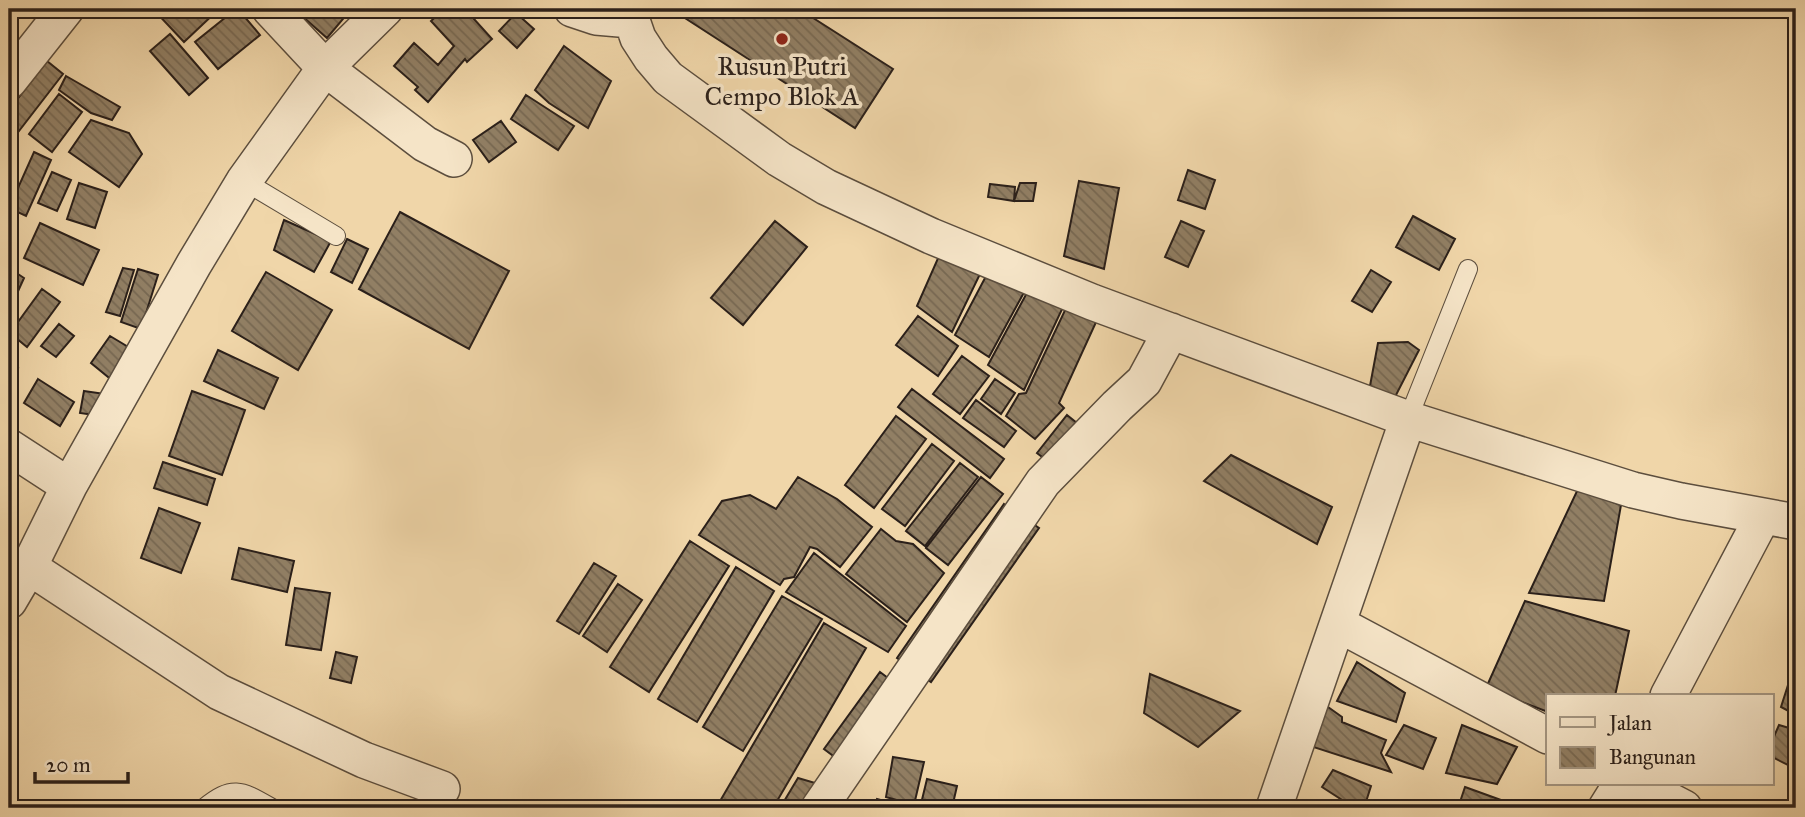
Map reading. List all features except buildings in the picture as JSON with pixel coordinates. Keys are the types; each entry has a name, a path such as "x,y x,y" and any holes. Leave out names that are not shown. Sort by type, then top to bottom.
{"street":[{"path":"9,81 66,9"},
{"path":"270,9 325,68 425,144 454,159"},
{"path":"9,601 29,568 69,486 244,181 325,68 385,9"},
{"path":"572,9 596,17 629,14 638,38 668,78 779,159 826,187 931,236 1092,302 1408,419 1633,489 1779,519 1669,694"},
{"path":"819,808 1043,482 1144,381 1171,331"},
{"path":"1273,808 1408,419"},
{"path":"9,447 69,486"},
{"path":"29,568 219,692 365,760 442,789"},
{"path":"1338,624 1546,735"},
{"path":"1606,808 1620,786"},
{"path":"1642,786 1684,808"}],"lane":[{"path":"244,181 337,236"},
{"path":"1408,419 1468,269"},
{"path":"204,808 225,793 237,791 249,794 272,808"}],"place":[{"name":"Rusun Putri Cempo Blok A","path":"782,39"}]}
